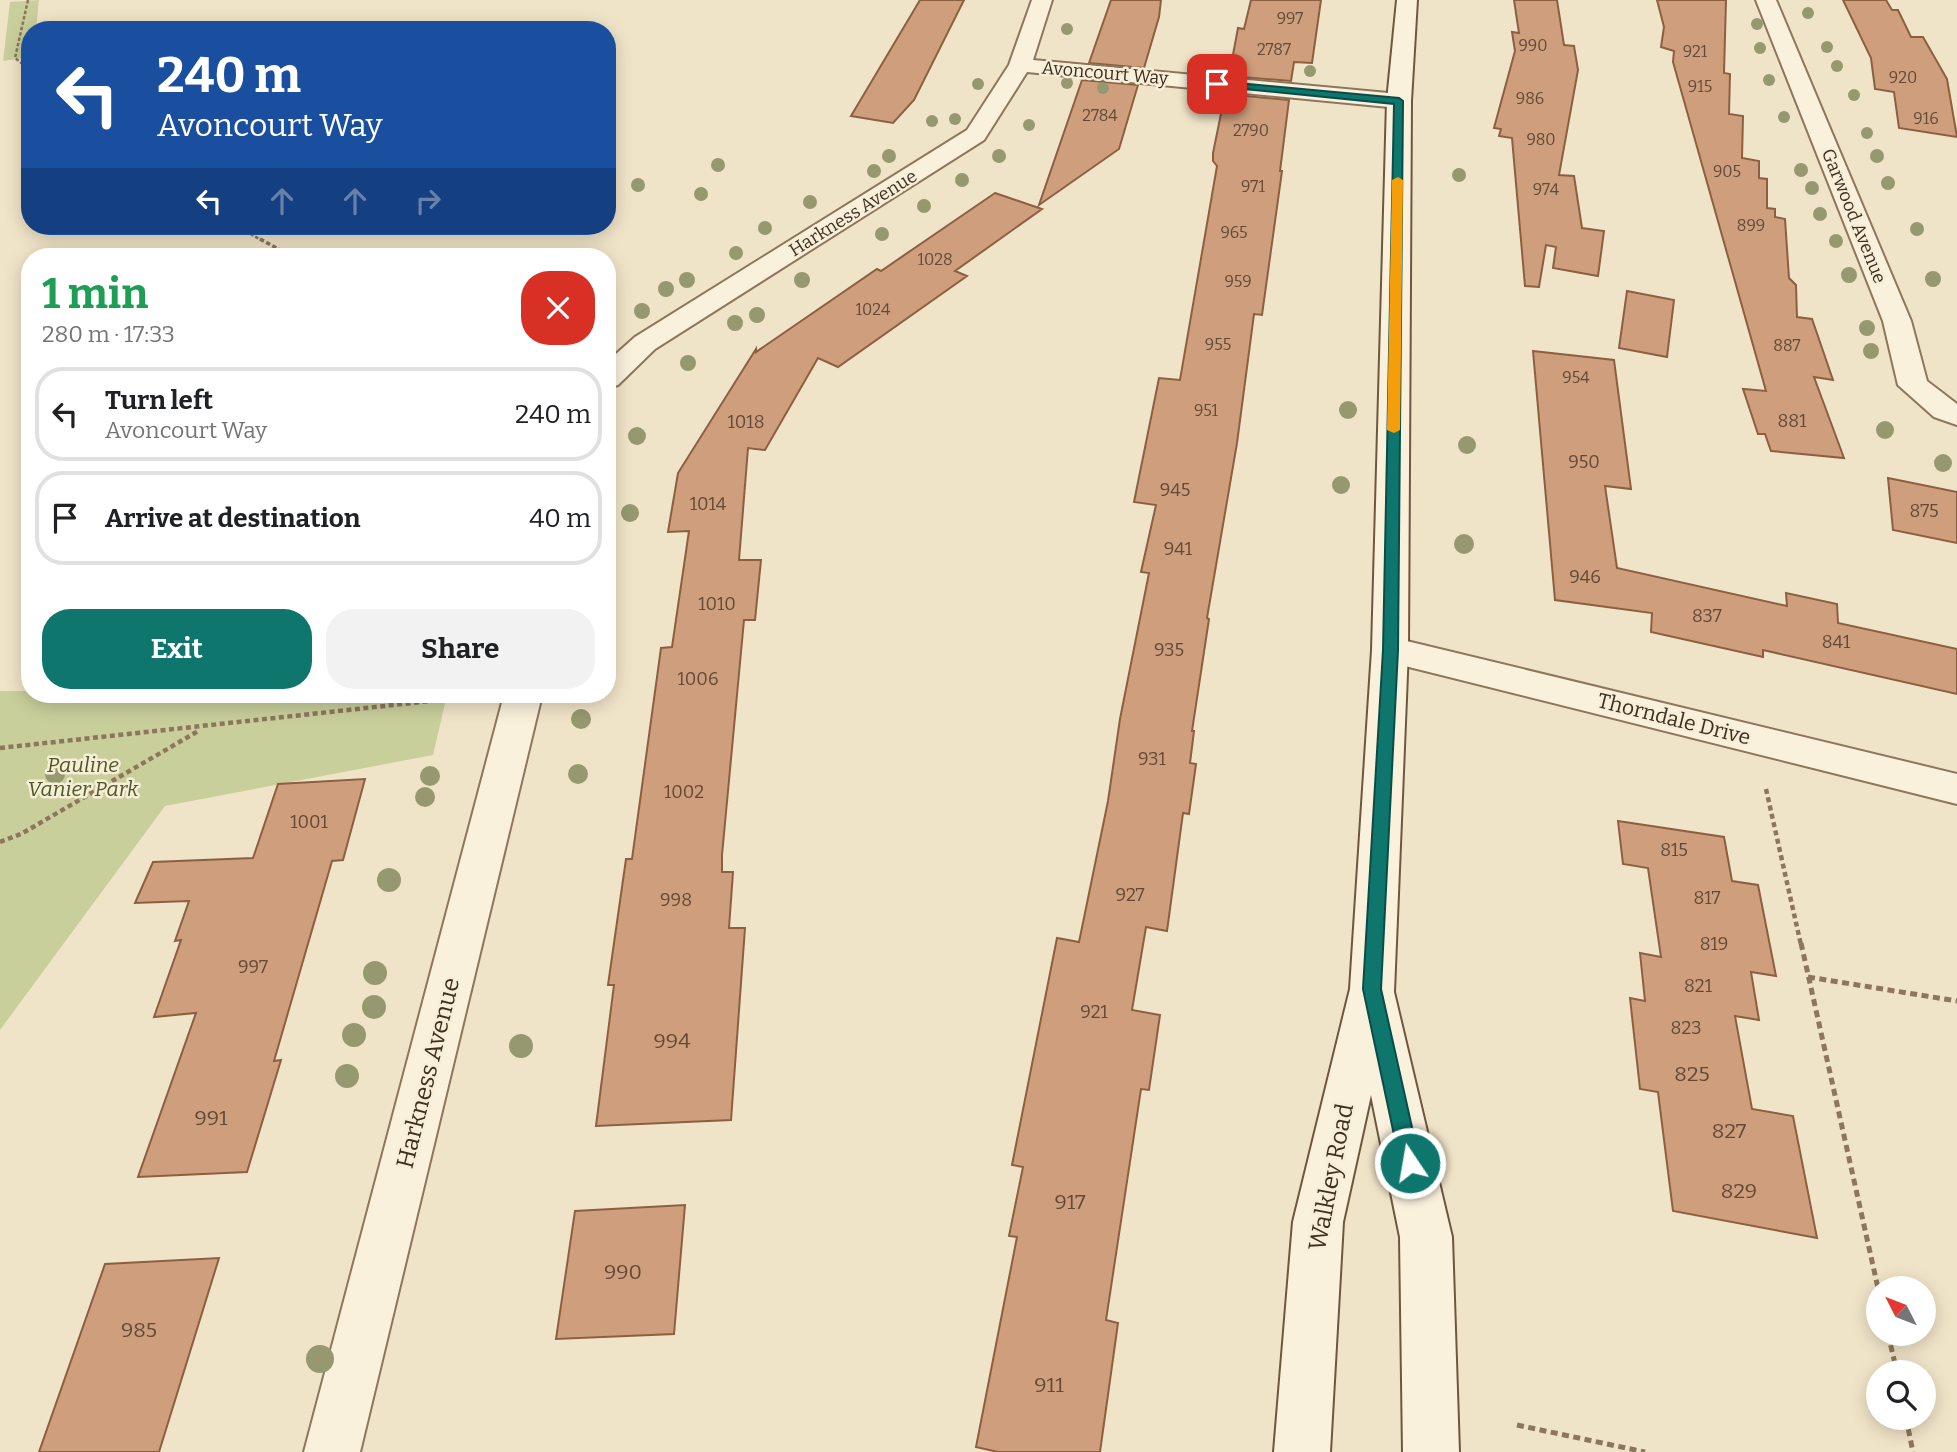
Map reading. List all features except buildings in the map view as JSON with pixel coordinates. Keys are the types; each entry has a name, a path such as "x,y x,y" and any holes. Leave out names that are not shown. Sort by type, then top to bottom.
{"street":[{"name":"Harkness Avenue","path":"616,370 645,343 976,135 1020,65 1042,0"},
{"name":"Walkley Road","path":"1302,1452 1318,1222 1372,989 1390,650 1399,101 1407,0"},
{"name":"Garwood Avenue","path":"1766,0 1897,321 1913,385 1957,416"},
{"name":"Avoncourt Way","path":"1020,65 1399,101"},
{"name":"Thorndale Drive","path":"1390,650 1957,789"},
{"name":"Harkness Avenue","path":"332,1452 521,703"},
{"name":"Walkley Road","path":"1372,989 1426,1237 1431,1452"}],"path":[{"path":"23,21 28,0"},
{"path":"21,31 15,58 21,63"},
{"path":"253,235 276,248"},
{"path":"0,748 419,703"},
{"path":"0,842 21,834 203,728"},
{"path":"1766,789 1875,1276"},
{"path":"1808,976 1957,1000"},
{"path":"1517,1425 1645,1452"},
{"path":"1908,1430 1913,1452"}],"green space":[{"path":"39,0 37,21 21,21 21,58 3,61 10,2"},
{"name":"Pauline Vanier Park","path":"0,691 21,691 21,703 445,703 433,755 165,806 0,1030"}],"slow traffic":[{"path":"1394,430 1398,180"}],"route":[{"path":"1217,84 1399,101 1390,650 1372,989 1410,1163"}]}
